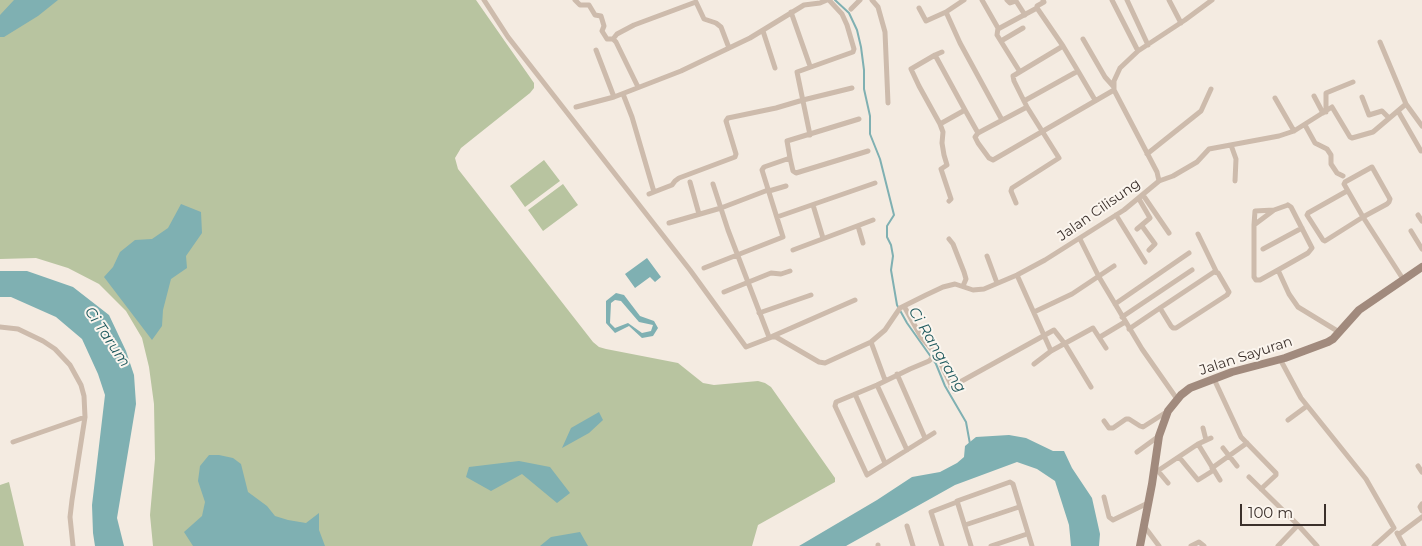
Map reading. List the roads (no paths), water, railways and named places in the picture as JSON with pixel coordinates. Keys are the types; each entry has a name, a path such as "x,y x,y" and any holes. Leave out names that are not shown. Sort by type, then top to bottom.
{"street":[{"path":"484,0 508,37 690,270 746,347 855,300"},
{"path":"574,0 580,5 590,5 595,15 601,17 604,26 602,31 607,38 613,39 616,42 638,88"},
{"path":"576,107 614,97 681,71 763,31 806,4 820,3 828,0 842,14 854,50 853,52 797,72 810,134"},
{"path":"851,9 860,0"},
{"path":"872,0 878,7 885,32 888,103"},
{"path":"919,8 926,21 946,12 964,0"},
{"path":"982,0 998,29 997,34 1020,72"},
{"path":"1007,0 1010,3 1016,1 1025,15"},
{"path":"998,29 1037,8 1037,6 1044,2 1043,0"},
{"path":"1112,0 1138,51"},
{"path":"1127,0 1148,45"},
{"path":"1168,0 1181,23"},
{"path":"1078,71 1002,120 978,133 975,138 992,160 1113,88 1120,68 1138,51 1212,0"},
{"path":"613,39 617,34 634,25 696,2 704,19 721,27 729,48"},
{"path":"1037,8 1063,46 1095,100"},
{"path":"791,12 810,66"},
{"path":"946,12 960,43 1002,120"},
{"path":"1001,41 1023,28"},
{"path":"763,31 775,68"},
{"name":"Jalan Cilisung","path":"902,308 944,287 955,284 978,290 1017,275 1080,239 1141,197 1159,181 1157,172 1148,154 1113,88 1084,39"},
{"path":"1380,42 1406,104 1422,126"},
{"path":"1016,203 1010,191 1012,188 1059,158 1026,104 1013,76 1063,46"},
{"path":"596,50 614,97"},
{"path":"942,52 911,70 943,132 942,143 948,165 941,169 952,199 948,201"},
{"path":"935,55 978,133"},
{"path":"1325,112 1326,93 1353,82"},
{"path":"622,94 632,117 652,193 672,185 679,178 735,157 736,154 726,121 728,118 776,108 852,88"},
{"path":"1148,154 1201,111 1211,89"},
{"path":"1314,96 1325,112"},
{"path":"1362,97 1369,115 1382,111 1389,118"},
{"path":"1275,98 1294,131"},
{"path":"1159,181 1173,176 1197,162 1209,150 1279,136 1294,131 1333,107 1352,138 1373,132 1406,104"},
{"path":"940,124 965,110"},
{"path":"1398,111 1421,151"},
{"path":"859,118 787,140 793,171 796,173 868,150"},
{"path":"1305,125 1316,143 1326,149 1330,156 1331,164 1343,176"},
{"path":"1231,145 1236,158 1237,169 1234,176 1236,181"},
{"path":"704,268 782,238 763,168 790,158"},
{"path":"1347,191 1308,213 1307,216 1324,241 1363,217 1387,204 1390,199 1373,168 1371,167 1345,182 1347,191 1363,217 1403,278"},
{"path":"690,182 698,214"},
{"path":"777,217 875,183"},
{"path":"713,184 747,283 770,337"},
{"path":"670,223 786,186"},
{"path":"1141,197 1150,218 1140,228 1155,244 1149,250"},
{"path":"1141,197 1169,233"},
{"path":"812,205 823,238"},
{"path":"1288,206 1291,207 1312,248 1308,253 1260,280 1256,280 1254,277 1255,211 1274,210 1288,206"},
{"path":"1254,224 1274,210"},
{"path":"1116,215 1146,262"},
{"path":"1418,215 1422,222"},
{"path":"793,250 873,220"},
{"path":"858,226 863,243"},
{"path":"1263,249 1302,228"},
{"path":"1411,231 1422,249"},
{"path":"1160,308 1171,326 1176,328 1229,292 1216,271 1198,234"},
{"path":"1416,240 1422,237"},
{"path":"949,239 953,244 964,272 966,279 963,286"},
{"path":"1080,239 1099,277 1142,349 1177,399"},
{"path":"1115,304 1189,253"},
{"path":"987,256 997,283"},
{"path":"1034,312 1072,294 1114,266"},
{"name":"Jalan Sayuran","path":"1140,546 1156,472 1159,436 1168,411 1177,399 1190,388 1214,379 1324,344 1333,339 1359,310 1403,278 1422,267"},
{"path":"1100,337 1192,270"},
{"path":"1278,270 1289,294 1298,307 1339,332"},
{"path":"724,292 771,273 781,274 790,271"},
{"path":"1130,328 1216,271"},
{"path":"1017,275 1051,351"},
{"path":"759,313 811,295"},
{"path":"770,337 781,339 825,364 871,342 885,330 895,314 902,308 953,389 1055,330 1091,387"},
{"path":"0,327 18,329 55,349 66,359 75,373 84,396 85,417 70,517 73,546"},
{"path":"1034,364 1051,351 1093,328 1106,348"},
{"path":"871,342 885,380"},
{"path":"933,358 836,402 835,406 866,475 934,433"},
{"path":"1280,359 1301,398 1366,480 1404,546"},
{"path":"897,374 926,438"},
{"path":"1214,379 1236,429 1276,475 1260,489"},
{"path":"877,385 906,450"},
{"path":"855,394 885,463"},
{"path":"1288,420 1307,406"},
{"path":"1104,421 1109,428 1113,428 1126,419 1130,419 1144,427 1168,411"},
{"path":"13,442 85,417"},
{"path":"1168,483 1156,472 1198,444 1209,439 1204,428"},
{"path":"1137,452 1159,436"},
{"path":"1179,457 1198,480 1247,443"},
{"path":"1198,444 1220,480"},
{"path":"1223,448 1237,466"},
{"path":"1418,466 1422,472"},
{"path":"1249,477 1317,546"},
{"path":"942,546 931,512 957,502 960,498 1012,482 1032,546"},
{"path":"1104,497 1109,517 1113,520 1148,503"},
{"path":"957,502 971,546"},
{"path":"1422,504 1420,507 1422,511"},
{"path":"965,525 1019,507"},
{"path":"1398,535 1422,517"},
{"path":"1279,546 1298,525"},
{"path":"907,526 913,546"},
{"path":"1144,526 1159,546"},
{"path":"1374,546 1394,528"},
{"path":"990,546 1027,534"},
{"path":"1191,546 1199,542 1204,546"}],"water":[{"path":"14,0 58,0 38,16 4,37 0,37 0,15"},
{"path":"181,204 201,212 202,233 186,256 187,268 171,279 163,310 162,326 152,340 104,277 113,267 120,252 135,240 152,239 168,228"},
{"path":"647,258 661,277 655,282 650,277 635,288 625,274"},
{"name":"Ci Tarum","path":"0,271 27,271 73,287 109,315 126,351 134,375 136,404 117,518 124,546 95,546 93,533 92,505 105,395 98,374 82,339 56,317 11,297 0,297"},
{"path":"616,293 624,295 640,316 654,321 658,328 653,336 642,338 629,326 615,333 606,323 606,301","holes":["615,300 621,301 639,322 653,325 651,331 642,333 628,323 615,328 610,323 611,303"]},
{"path":"599,412 603,420 589,433 562,448 571,428"},
{"path":"1009,435 1026,438 1053,451 1064,451 1072,468 1092,498 1100,534 1099,546 1071,546 1069,525 1055,481 1037,469 1017,462 955,485 846,546 799,546 912,477 940,472 957,463 964,457 965,446 976,437"},
{"path":"209,455 233,458 241,464 248,492 267,506 275,516 306,523 319,513 319,530 325,546 193,546 184,532 202,516 205,502 198,481 200,466"},
{"path":"519,461 550,467 570,493 557,503 522,474 491,491 466,477 469,467"},
{"path":"580,532 588,546 540,546 551,537"}],"waterway":[{"name":"Ci Rangrang","path":"835,0 849,13 857,30 861,47 864,89 870,116 870,134 880,159 894,215 887,226 887,237 893,256 891,270 897,305 907,323 936,364 945,386 966,422 970,444"}]}
